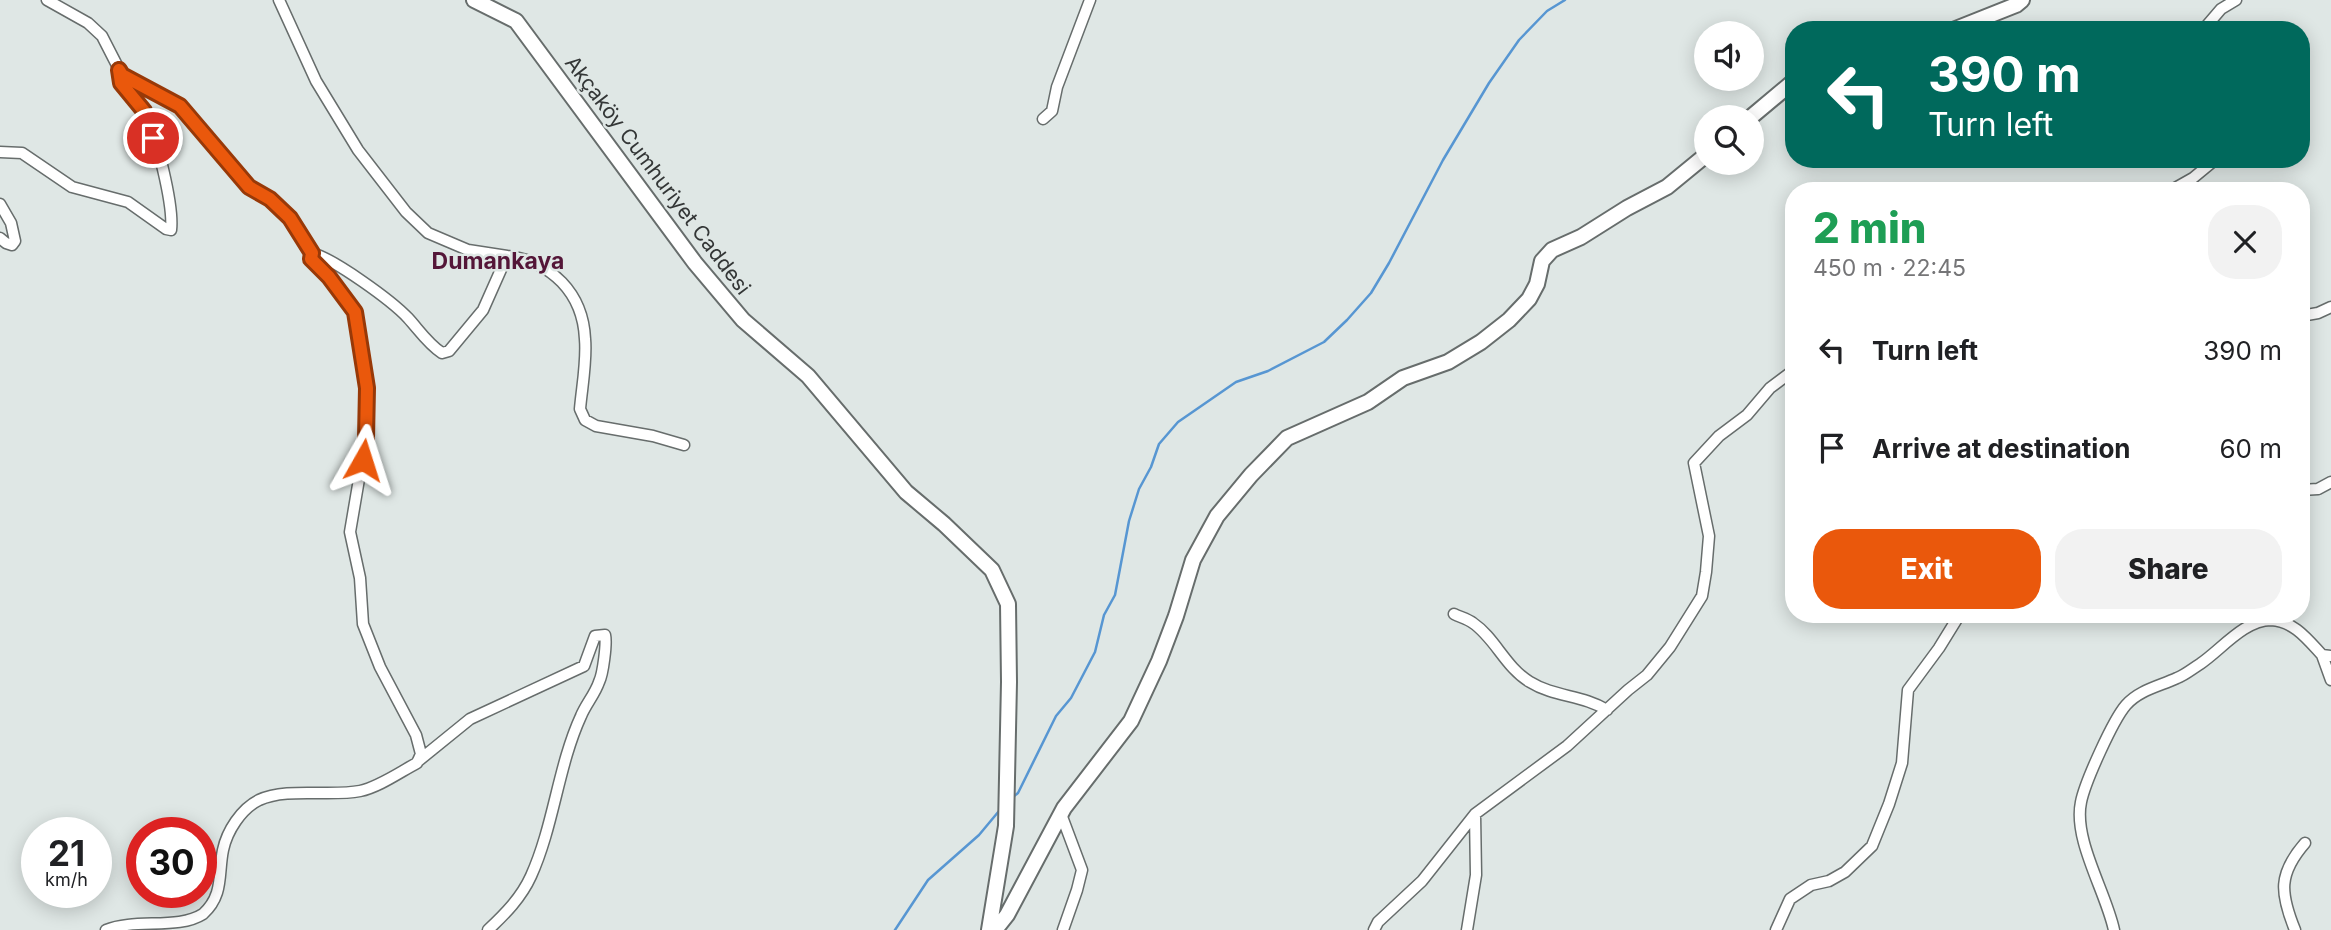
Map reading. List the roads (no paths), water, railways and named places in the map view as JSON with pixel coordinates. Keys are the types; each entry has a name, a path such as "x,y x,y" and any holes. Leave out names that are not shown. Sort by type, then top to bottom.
{"street":[{"path":"47,0 95,29 111,52 122,75 180,106 249,187 270,199 290,218 312,253 386,297 432,347 442,353 449,351 483,310 507,256"},
{"path":"279,0 323,93 358,150 406,212 428,233 468,250 524,258 545,267 563,282 577,302 586,338 580,409 585,420 596,426 653,436 684,445"},
{"name":"Akçaköy Cumhuriyet Caddesi","path":"474,0 516,21 695,263 743,320 808,376 906,492 992,570 1008,604 1009,682 1006,826 989,930"},
{"path":"1043,119 1052,111 1057,86 1090,0"},
{"path":"1976,21 2022,0"},
{"path":"2211,21 2221,9 2236,0"},
{"path":"0,152 22,153 72,187 128,202 171,230 167,193 150,129 144,111 121,83 119,70"},
{"path":"1764,106 1785,89"},
{"path":"995,930 1007,915 1061,814 1131,721 1168,639 1193,560 1217,516 1251,475 1287,438 1368,402 1403,378 1448,362 1481,342 1509,320 1529,299 1537,284 1542,261 1552,250 1581,237 1667,187 1694,165"},
{"path":"2186,182 2205,168"},
{"path":"0,204 11,223 15,241 12,245 0,238"},
{"path":"312,253 311,259 329,277 355,312 367,388 366,426 350,531 360,578 363,624 380,667 416,735 421,754 417,763"},
{"path":"2310,314 2331,307"},
{"path":"1374,930 1378,922 1422,881 1475,814 1567,747 1655,667 1702,596 1709,536 1694,463 1718,436 1747,415 1770,388 1785,377"},
{"path":"2310,489 2318,489 2331,482"},
{"path":"1454,614 1475,624 1503,657 1530,682 1551,691 1586,699 1607,710"},
{"path":"1776,930 1790,899 1811,885 1829,881 1845,872 1872,846 1902,763 1908,690 1954,623"},
{"path":"2113,930 2082,833 2080,803 2095,763 2124,707 2136,695 2181,677 2216,653 2248,626 2258,623"},
{"path":"2287,623 2327,656 2331,680"},
{"path":"106,930 116,926 184,925 203,915 216,896 223,850 241,812 260,799 359,791 417,763 470,719 584,666 595,636 605,635 607,642 601,680 581,715 571,742 531,876 513,907 488,930"},
{"path":"1061,814 1082,870 1063,930"},
{"path":"1467,930 1476,875 1475,814"},
{"path":"2295,930 2283,884 2290,862 2305,843"}],"waterway":[{"path":"1013,797 1018,793 1056,716 1071,698 1095,652 1104,615 1115,595 1129,521 1139,489 1159,444 1178,422 1236,382 1268,371 1324,342 1347,320 1371,293 1389,263 1443,160 1489,83 1519,40 1547,11 1565,0"},
{"path":"895,930 928,880 979,835 999,811"}],"district":[{"name":"Dumankaya","path":"498,261"}]}
